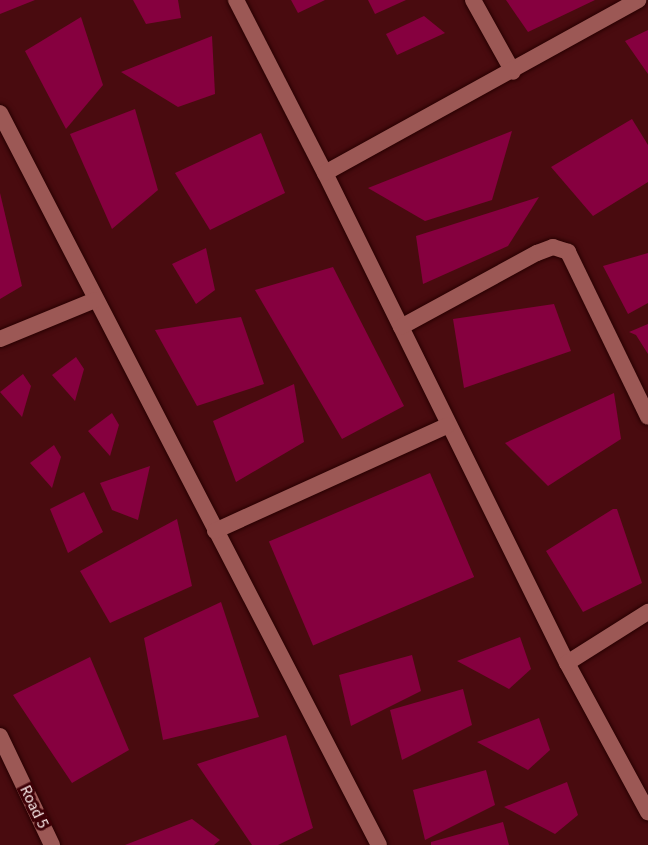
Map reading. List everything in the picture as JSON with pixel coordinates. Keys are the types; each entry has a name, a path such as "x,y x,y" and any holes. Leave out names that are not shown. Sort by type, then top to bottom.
{"street":[{"path":"236,0 326,173 447,426 567,663 648,812"},
{"path":"473,0 513,72"},
{"path":"326,173 513,72 638,0"},
{"path":"0,113 379,845"},
{"path":"401,327 537,253 553,248 568,252 648,417"},
{"path":"0,339 95,300"},
{"path":"215,531 447,426"},
{"path":"567,663 648,612"},
{"name":"Road 5","path":"0,736 52,845"}],"building":[{"path":"0,0 35,0 0,14"},
{"path":"133,0 178,0 181,18 146,24"},
{"path":"291,0 325,0 298,13"},
{"path":"368,0 406,0 375,14"},
{"path":"506,0 595,0 528,32"},
{"path":"424,16 445,33 397,55 386,34"},
{"path":"81,17 103,85 66,129 25,51"},
{"path":"648,30 648,74 625,41"},
{"path":"212,36 215,94 178,107 121,72"},
{"path":"135,109 158,190 112,229 70,134"},
{"path":"632,119 648,145 648,182 593,216 551,167"},
{"path":"512,131 492,200 425,221 368,188"},
{"path":"261,133 285,193 210,230 175,173"},
{"path":"0,193 22,286 0,299"},
{"path":"539,197 508,246 423,284 416,236"},
{"path":"206,248 215,290 196,304 172,264"},
{"path":"648,253 648,303 628,314 603,266"},
{"path":"333,267 404,406 342,439 255,290"},
{"path":"554,304 571,351 464,388 453,319"},
{"path":"241,317 264,384 197,406 155,330"},
{"path":"648,324 648,354 636,335 629,332"},
{"path":"76,357 84,369 75,401 52,375"},
{"path":"23,374 31,386 22,417 0,392"},
{"path":"294,384 304,442 236,482 213,421"},
{"path":"614,393 621,439 548,486 505,443"},
{"path":"112,413 119,425 110,456 88,431"},
{"path":"54,445 61,457 52,488 30,463"},
{"path":"150,466 138,520 112,510 100,483"},
{"path":"430,473 474,577 313,645 269,541"},
{"path":"84,492 103,532 68,553 50,509"},
{"path":"613,509 617,509 642,583 583,612 546,551"},
{"path":"177,519 192,586 110,623 80,571"},
{"path":"221,602 259,717 163,740 144,638"},
{"path":"520,637 531,669 509,689 457,661"},
{"path":"412,655 421,691 351,726 339,675"},
{"path":"90,657 129,750 72,783 13,695"},
{"path":"463,689 472,725 402,760 390,710"},
{"path":"539,718 550,750 528,770 477,742"},
{"path":"286,735 313,828 278,845 252,845 197,764"},
{"path":"486,770 495,805 425,840 413,790"},
{"path":"567,782 578,815 555,834 504,807"},
{"path":"192,819 220,840 214,845 125,845"},
{"path":"503,822 509,845 431,845 431,842"}]}
